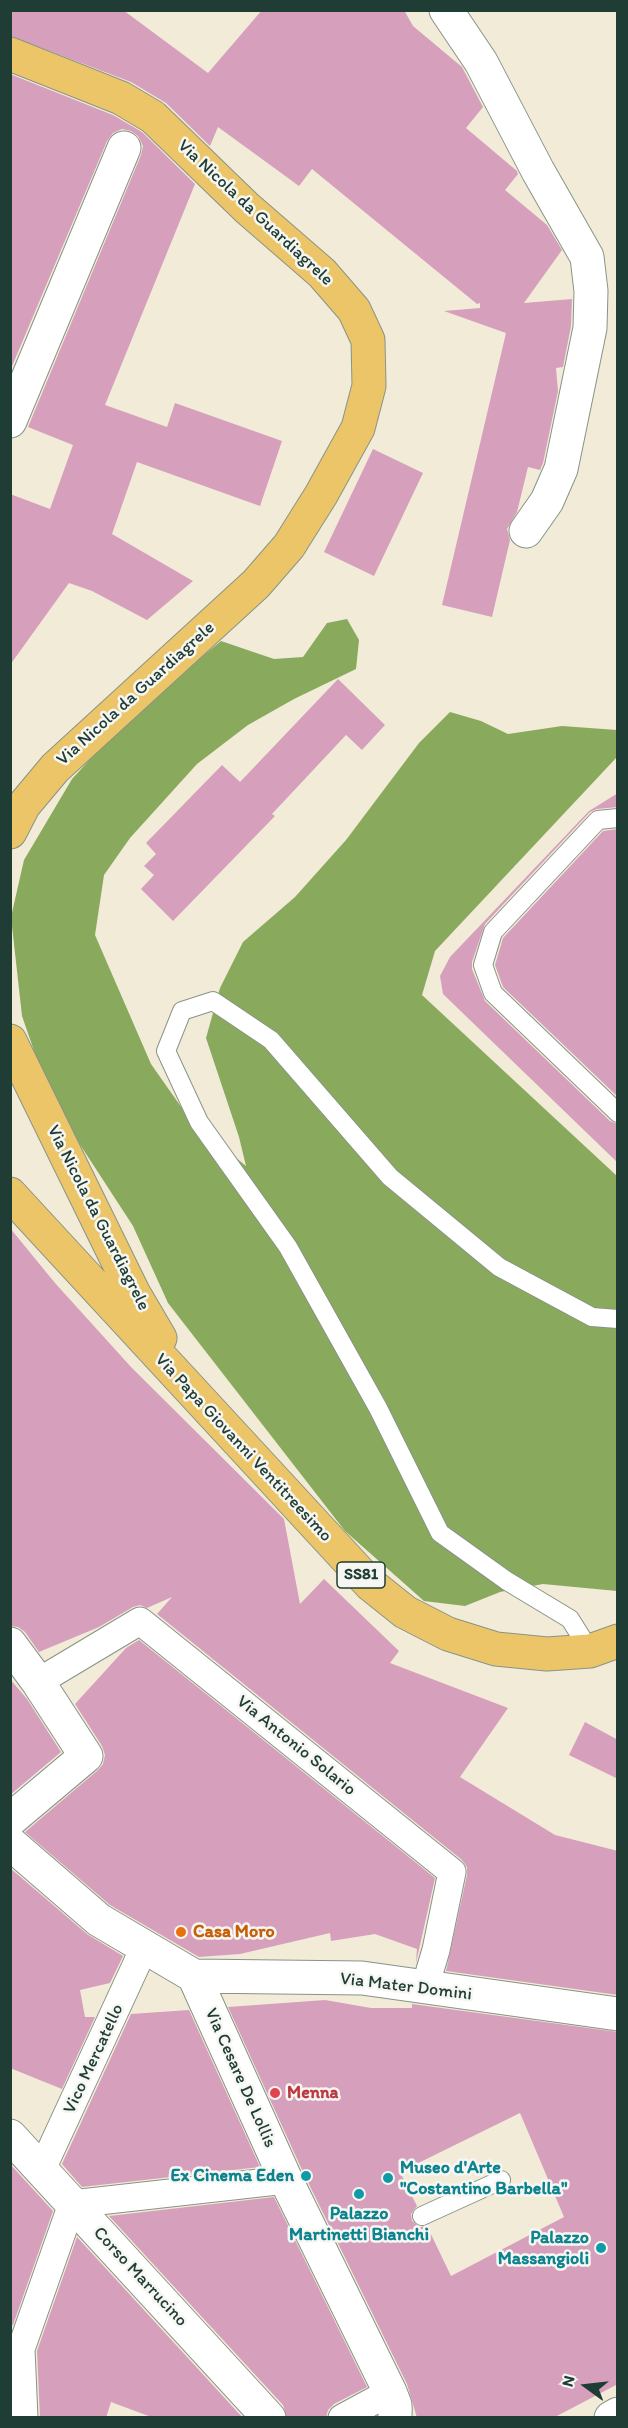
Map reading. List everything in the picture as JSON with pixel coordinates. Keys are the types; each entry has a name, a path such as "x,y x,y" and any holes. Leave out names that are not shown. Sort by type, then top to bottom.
{"main road":[{"name":"Via Nicola da Guardiagrele","path":"10,54 121,98 153,117 247,208 322,273 354,309 368,340 369,386 358,428 321,495 289,546 256,584 55,768 24,805 10,832"},
{"name":"Via Nicola da Guardiagrele","path":"10,1041 134,1292 191,1392"},
{"name":"Via Papa Giovanni Ventitreesimo","path":"10,1194 370,1584 405,1612 448,1634 496,1649 547,1654 604,1646"}],"street":[{"path":"446,10 481,62 538,171 587,257 591,291 590,328 561,469 547,501 526,531"},
{"path":"10,421 123,148"},
{"name":"Via Antonio Solario","path":"38,1682 140,1621 452,1872 436,1950 425,1987"},
{"path":"10,1644 38,1682 86,1756 10,1820"},
{"path":"10,1843 99,1920 194,1976"},
{"name":"Vico Mercatello","path":"42,2169 144,1948"},
{"name":"Via Mater Domini","path":"194,1976 362,1978 618,2014"},
{"name":"Via Cesare De Lollis","path":"194,1976 286,2180 331,2258 396,2409"},
{"name":"Corso Marrucino","path":"10,2136 269,2418"},
{"path":"24,2418 16,2349 72,2204 286,2180"},
{"path":"342,2418 396,2409"},
{"path":"611,2418 618,2414"}],"lane":[{"path":"618,818 598,820 493,932 483,965 492,993 618,1113"},
{"path":"604,1646 570,1618 507,1581 440,1533 378,1408 288,1247 199,1122 166,1051 182,1011 213,1001 271,1040 390,1178 499,1267 592,1317 618,1319"},
{"path":"422,2216 501,2180"}],"green space":[{"path":"347,619 359,640 356,669 294,699 248,725 197,764 130,838 104,875 95,935 151,1064 191,1121 246,1166 239,1137 206,1038 220,988 243,942 295,897 346,840 419,743 450,712 481,721 508,734 562,726 617,730 617,757 435,951 422,995 617,1176 617,1591 543,1584 500,1592 465,1606 424,1601 345,1531 168,1303 133,1226 51,1100 22,1016 11,917 24,860 72,779 127,719 221,641 274,659 303,657 327,623"}],"building":[{"path":"10,10 123,10 208,73 262,10 404,10 413,26 462,67 483,107 466,128 517,171 518,174 505,190 547,225 562,250 524,303 572,299 571,326 563,367 556,368 558,391 543,463 540,470 528,467 517,512 507,529 510,540 492,617 442,605 506,333 444,311 480,308 480,303 477,304 312,169 299,186 218,127 210,146 166,103 131,82 10,36"},
{"path":"10,74 113,115 142,132 195,184 105,405 167,427 175,403 282,441 260,506 137,462 112,534 193,581 147,620 92,591 69,583 10,665 10,494 50,509 73,445 28,427 143,146 138,136 122,129 113,133 107,141 10,371"},
{"path":"373,449 423,473 374,576 324,552"},
{"path":"338,679 385,725 362,750 346,735 272,814 275,816 173,921 141,889 154,875 144,866 156,854 146,843 222,765 240,782"},
{"path":"618,793 618,807 590,812 485,924 472,962 472,969 485,1001 610,1121 618,1124 618,1163 443,994 440,976 450,957 589,811"},
{"path":"618,829 618,1097 503,987 495,965 503,938 603,831"},
{"path":"10,1228 55,1283 131,1367 284,1519 300,1604 324,1579 399,1651 390,1663 508,1708 460,1777 555,1835 618,1851 618,1995 446,1971 467,1875 467,1867 462,1860 157,1614 172,1597 147,1608 140,1605 133,1607 99,1627 39,1652 25,1632 18,1627 10,1626"},
{"path":"139,1640 435,1878 416,1963 417,1949 375,1934 331,1941 330,1933 240,1954 199,1957 110,1905 25,1832 103,1764 105,1755 102,1746 75,1704 126,1648"},
{"path":"10,1679 27,1699 61,1752 10,1795"},
{"path":"585,1722 618,1740 618,1779 569,1755"},
{"path":"10,1868 87,1934 123,1956 110,1983 80,1990 85,2017 95,2017 62,2089 10,2068"},
{"path":"325,2000 371,2008 412,2008 412,2004 618,2032 618,2384 553,2418 417,2418 407,2384 303,2172 228,2007","holes":["520,2113 564,2217 451,2276 427,2226 420,2227 412,2221 411,2214 417,2206 400,2172"]},
{"path":"189,2010 260,2167 82,2187 62,2164 131,2014"},
{"path":"10,2164 53,2211 13,2325 10,2325"},
{"path":"274,2197 367,2387 334,2404 328,2410 326,2418 287,2418 283,2405 109,2216"},
{"path":"77,2237 243,2418 154,2418 111,2402 106,2418 40,2418 37,2351"}],"place":[{"name":"Casa Moro","path":"181,1932"},
{"name":"Menna","path":"275,2093"},
{"name":"Ex Cinema Eden","path":"306,2176"},
{"name":"Museo d'Arte \"Costantino Barbella\"","path":"388,2178"},
{"name":"Palazzo Martinetti Bianchi","path":"359,2194"},
{"name":"Palazzo Massangioli","path":"601,2248"}]}
